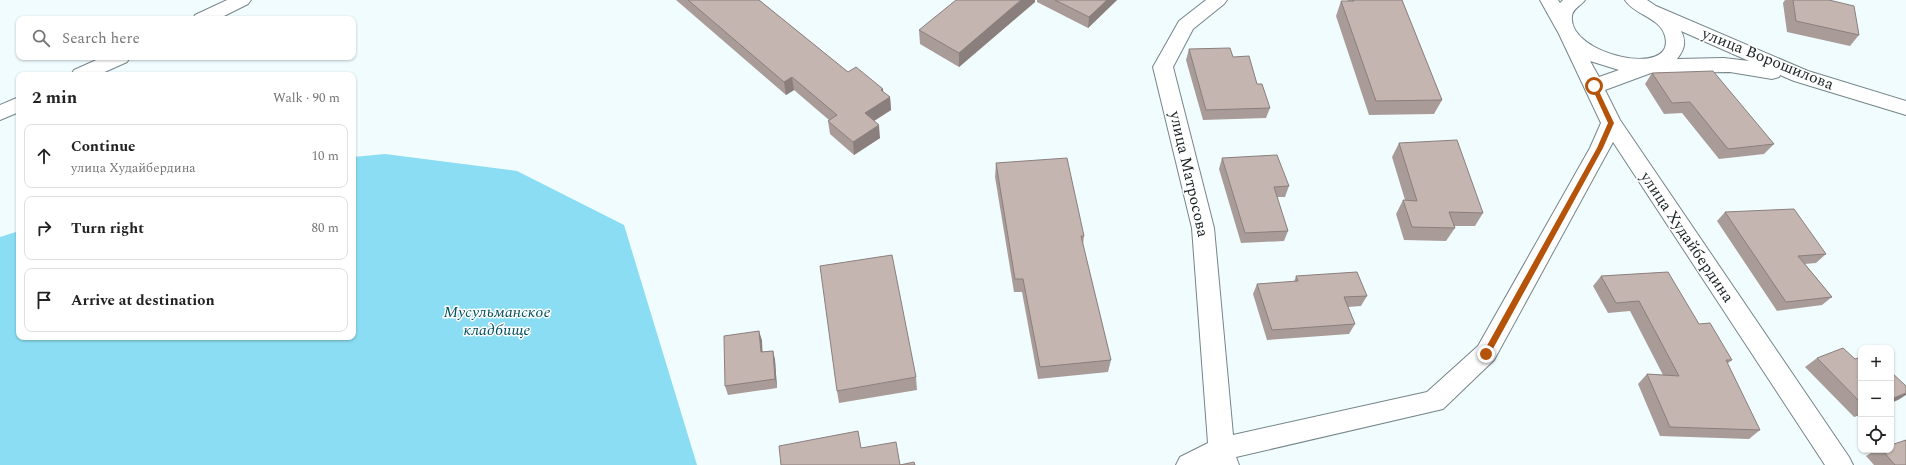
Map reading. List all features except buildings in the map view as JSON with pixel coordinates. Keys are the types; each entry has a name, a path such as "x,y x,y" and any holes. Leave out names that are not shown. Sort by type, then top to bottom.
{"street":[{"path":"208,16 242,0"},
{"name":"улица Матросова","path":"1218,0 1186,25 1163,67 1203,228 1223,457"},
{"name":"улица Худайбердина","path":"1549,0 1568,34 1611,123 1840,465"},
{"path":"1576,0 1570,3 1564,12 1563,22 1568,34 1580,46 1615,63 1636,66 1725,64 1801,76"},
{"path":"1594,86 1666,60 1674,52 1676,42 1672,31 1664,20 1650,10 1626,0"},
{"name":"улица Ворошилова","path":"1634,0 1650,10 1801,76 1906,108"},
{"path":"88,72 114,60"},
{"path":"0,113 16,105"},
{"path":"1189,465 1434,401 1486,354 1600,148 1611,123"}],"green space":[{"name":"Мусульманское кладбище","path":"385,154 517,171 624,225 697,465 0,465 0,237 16,232 16,340 356,340 356,157"}],"route":[{"path":"1486,354 1600,148 1611,123 1594,86"}]}
